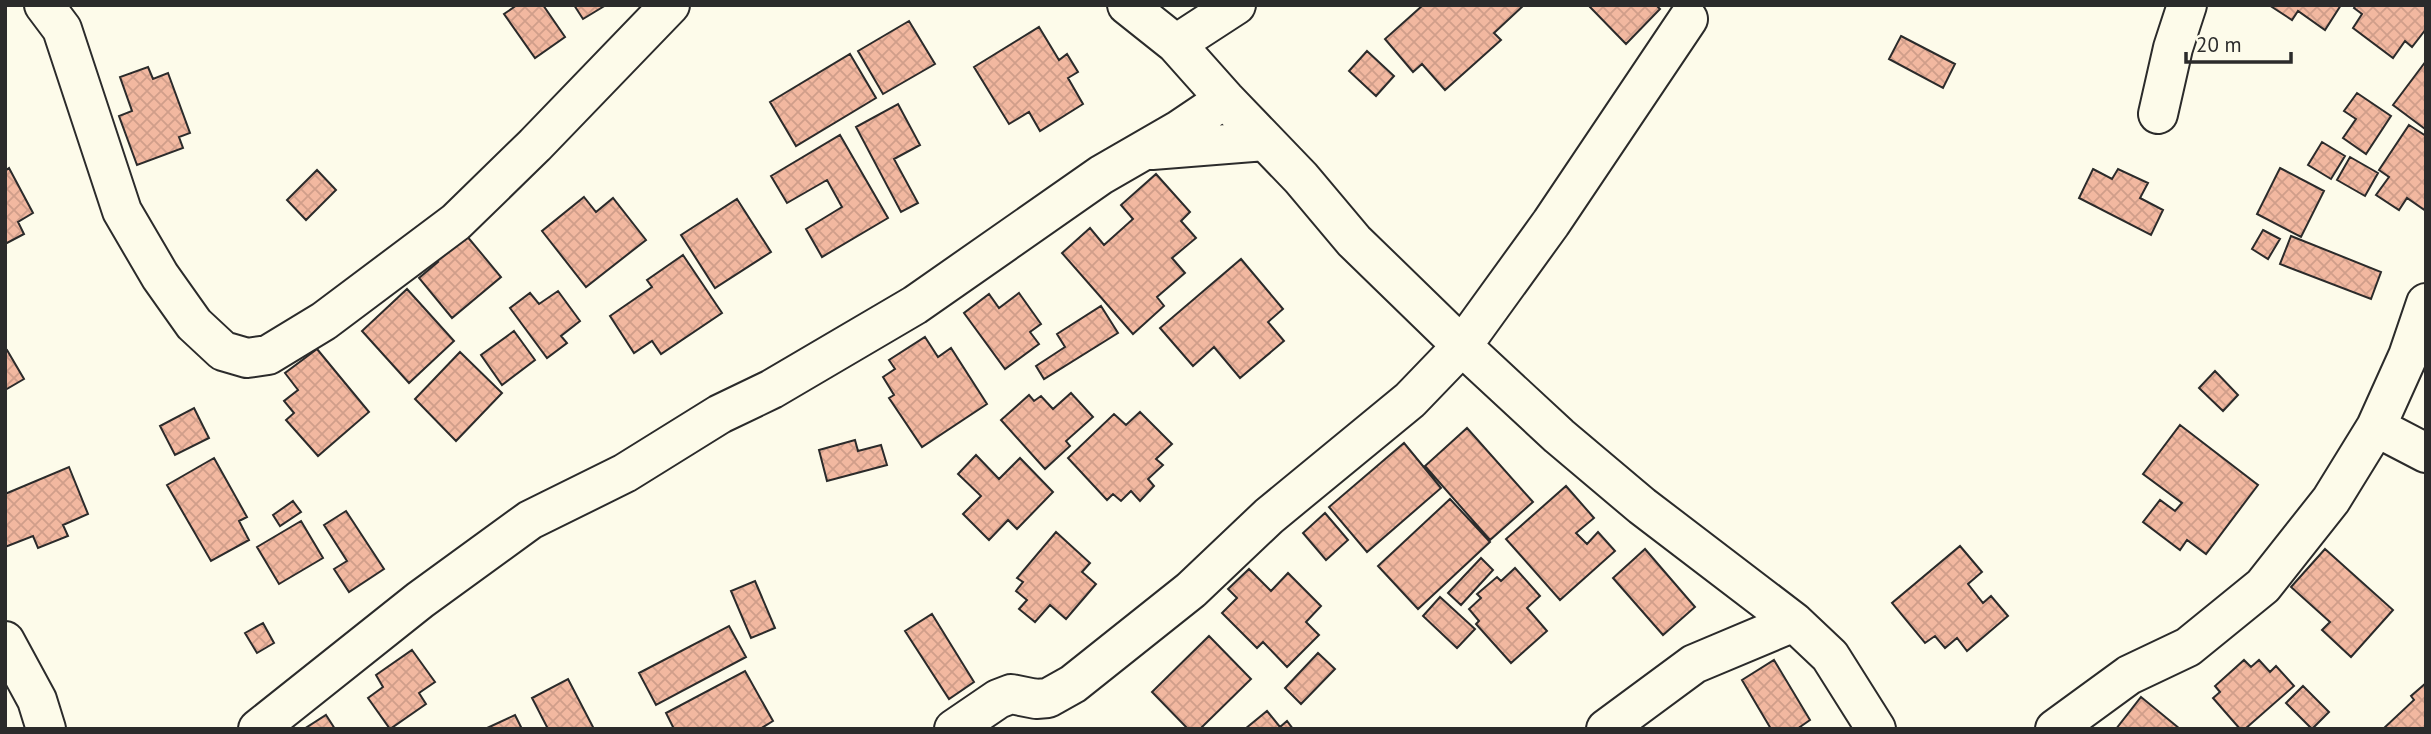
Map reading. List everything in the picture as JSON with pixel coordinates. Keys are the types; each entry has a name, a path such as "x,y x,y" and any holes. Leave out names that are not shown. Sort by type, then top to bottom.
{"street":[{"path":"44,5 62,29 122,211 160,276 194,324 223,351 247,358 268,355 324,321 456,222 535,145 670,5"},
{"path":"1127,5 1176,44 1354,241 1559,436 1642,506 1794,622 1830,656 1876,729"},
{"path":"1176,44 1236,5"},
{"path":"2158,114 2173,48 2188,5"},
{"path":"954,729 998,699 1012,694 1036,699 1048,698 1073,684 1191,590 1269,516 1410,400 1462,346 1551,223 1688,19"},
{"path":"258,729 420,600 530,520 625,473 720,414 772,389 915,305 1101,175 1179,130 1225,99"},
{"path":"1143,150 1265,141"},
{"path":"2055,729 2129,675 2188,647 2263,586 2331,500 2376,427 2408,356 2426,303"},
{"path":"2376,427 2426,453"},
{"path":"1606,729 1694,664 1794,622"},
{"path":"5,641 37,700 46,729"}],"building":[{"path":"517,5 543,5 565,37 535,58 504,14"},
{"path":"574,5 606,5 583,19"},
{"path":"1423,5 1524,5 1494,33 1501,40 1445,90 1422,64 1413,72 1385,39"},
{"path":"1588,5 1656,5 1660,9 1626,44"},
{"path":"2269,5 2341,5 2325,30 2298,11 2292,20"},
{"path":"2356,5 2426,5 2426,29 2412,47 2405,41 2393,58 2353,28 2362,14 2354,8"},
{"path":"909,21 935,64 883,94 858,51"},
{"path":"1039,27 1059,60 1067,54 1078,72 1068,78 1083,104 1040,131 1029,112 1009,124 974,67"},
{"path":"1901,36 1955,64 1943,88 1889,59"},
{"path":"1367,51 1394,76 1376,96 1349,71"},
{"path":"850,54 876,98 796,146 770,102"},
{"path":"2426,61 2426,128 2425,129 2393,105"},
{"path":"148,67 153,79 168,73 190,133 179,137 183,148 137,165 119,116 132,111 120,77"},
{"path":"2357,93 2391,116 2366,154 2343,138 2356,119 2344,111"},
{"path":"898,104 920,145 894,159 918,203 901,212 856,127"},
{"path":"2409,125 2426,136 2426,211 2407,198 2399,210 2376,195 2389,177 2379,170"},
{"path":"840,135 888,218 822,257 806,229 842,207 827,180 787,203 771,176"},
{"path":"2322,142 2345,156 2331,179 2308,165"},
{"path":"2350,157 2378,173 2365,196 2337,180"},
{"path":"9,168 33,213 18,222 24,234 5,244 5,171"},
{"path":"2280,168 2324,191 2301,237 2257,214"},
{"path":"2093,169 2112,179 2118,169 2148,183 2140,198 2163,210 2151,235 2079,198"},
{"path":"317,170 336,190 306,220 287,200"},
{"path":"1156,174 1190,212 1181,221 1196,238 1172,258 1185,273 1157,297 1164,306 1133,334 1062,253 1090,228 1104,245 1133,219 1121,205"},
{"path":"584,197 596,212 613,198 646,240 586,287 542,231"},
{"path":"737,199 771,252 715,288 681,235"},
{"path":"461,229 501,277 452,318 419,278 438,262 431,254"},
{"path":"2263,230 2280,239 2268,259 2252,249"},
{"path":"2291,236 2381,272 2371,299 2280,264"},
{"path":"683,255 722,313 661,354 652,341 634,353 610,316 652,287 647,280"},
{"path":"1241,259 1283,309 1268,322 1284,341 1240,378 1214,347 1193,366 1160,328"},
{"path":"407,289 454,341 409,383 362,331"},
{"path":"558,291 580,321 561,336 567,343 547,358 510,308 530,293 539,304"},
{"path":"1019,293 1041,324 1030,332 1039,344 1005,369 964,313 989,294 999,308"},
{"path":"1101,306 1118,333 1044,379 1036,366 1065,347 1057,334"},
{"path":"514,331 535,360 502,385 481,355"},
{"path":"925,337 938,357 951,348 987,404 922,447 889,398 894,395 883,377 895,369 889,360"},
{"path":"317,349 369,412 318,456 286,420 294,413 284,401 298,390 285,373"},
{"path":"7,350 24,379 5,390 5,351"},
{"path":"460,352 502,393 456,441 415,399"},
{"path":"2215,371 2238,395 2223,411 2199,388"},
{"path":"1071,393 1093,417 1066,441 1070,446 1045,469 1001,420 1029,395 1034,401 1041,396 1053,409"},
{"path":"194,408 209,438 175,455 160,426"},
{"path":"1140,412 1172,444 1156,459 1163,465 1148,479 1154,486 1140,501 1131,491 1121,501 1113,494 1107,500 1068,458 1114,414 1126,425"},
{"path":"2180,425 2258,485 2206,554 2187,540 2180,550 2143,522 2160,500 2175,511 2182,503 2143,474"},
{"path":"1467,428 1533,502 1490,540 1425,466"},
{"path":"855,440 858,451 881,445 887,465 827,481 819,450"},
{"path":"1404,443 1441,488 1367,552 1329,507"},
{"path":"976,455 999,479 1020,458 1053,492 1017,529 1008,520 989,540 963,514 981,496 958,474"},
{"path":"214,458 247,517 239,521 249,540 211,561 167,485"},
{"path":"69,467 88,514 63,525 68,536 38,548 33,536 5,547 5,494"},
{"path":"1566,486 1594,518 1576,533 1587,544 1598,532 1615,551 1560,600 1506,539"},
{"path":"1450,499 1490,542 1418,609 1378,566"},
{"path":"293,501 301,512 280,526 273,515"},
{"path":"346,511 384,569 349,592 334,569 347,561 324,525"},
{"path":"1325,513 1348,540 1326,560 1303,533"},
{"path":"301,521 323,558 279,584 257,547"},
{"path":"1056,532 1090,563 1082,572 1096,584 1066,619 1050,605 1035,622 1019,609 1027,600 1016,591 1023,582 1017,578"},
{"path":"1960,546 1982,572 1968,584 1983,603 1991,596 2008,616 1967,651 1957,638 1945,648 1935,636 1925,643 1892,603"},
{"path":"1645,549 1695,607 1663,635 1613,578"},
{"path":"2325,549 2393,610 2351,657 2322,630 2330,622 2291,587"},
{"path":"1481,558 1493,570 1461,605 1448,593"},
{"path":"1515,568 1540,596 1527,608 1547,631 1511,663 1476,624 1479,621 1469,609 1481,598 1477,594 1497,577 1501,581"},
{"path":"1249,569 1271,591 1288,573 1321,606 1306,622 1319,635 1287,667 1263,642 1257,648 1222,613 1237,598 1228,589"},
{"path":"755,581 775,628 751,638 731,591"},
{"path":"1440,597 1475,629 1457,648 1423,616"},
{"path":"932,614 974,682 949,699 905,631"},
{"path":"263,623 274,643 257,653 245,633"},
{"path":"729,626 746,657 656,705 639,673"},
{"path":"1209,636 1251,679 1200,729 1188,729 1152,692"},
{"path":"412,650 435,682 419,693 426,704 390,729 368,698 383,687 376,675"},
{"path":"1318,653 1335,669 1301,704 1285,688"},
{"path":"1774,660 1810,720 1797,729 1771,729 1742,680"},
{"path":"2244,660 2251,667 2259,660 2270,672 2276,666 2294,686 2245,729 2240,729 2213,698 2220,692 2215,686"},
{"path":"745,671 773,721 760,729 674,729 666,713"},
{"path":"568,679 594,729 548,729 532,698"},
{"path":"2426,683 2426,729 2383,729 2414,700 2411,696"},
{"path":"2303,686 2329,712 2312,729 2286,703"},
{"path":"2141,697 2180,729 2116,729"},
{"path":"1267,711 1280,727 1287,721 1293,729 1245,729"},
{"path":"326,715 335,729 304,729"},
{"path":"515,715 522,729 485,729"}]}
